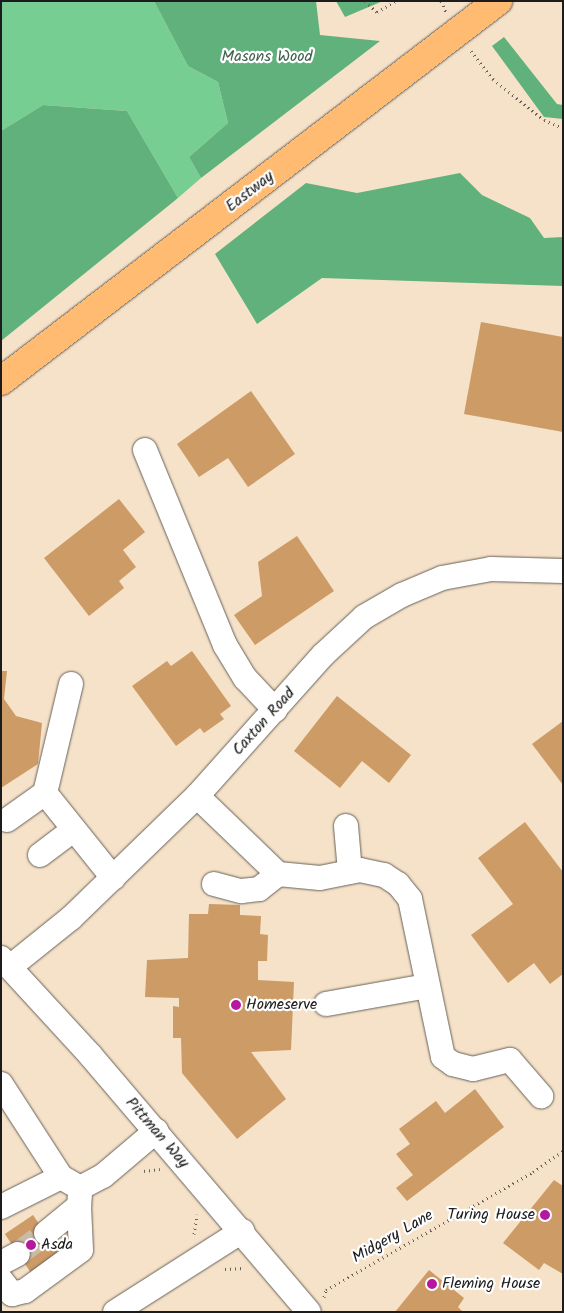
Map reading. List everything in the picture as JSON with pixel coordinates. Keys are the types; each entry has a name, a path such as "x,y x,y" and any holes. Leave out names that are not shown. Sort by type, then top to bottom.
{"main road":[{"name":"Eastway","path":"1,381 498,1"}],"street":[{"path":"145,450 225,645 245,678 275,710"},
{"name":"Caxton Road","path":"6,962 71,918 113,878 197,796 330,648 364,617 402,595 442,578 491,569 563,571"},
{"path":"7,820 44,793 71,684"},
{"path":"44,793 72,831 113,878"},
{"path":"197,796 278,874 320,878 360,870 384,875 398,884 410,899 443,1057 453,1064 472,1069 510,1060 541,1096"},
{"path":"346,826 350,872"},
{"path":"40,855 72,831"},
{"path":"214,884 241,891 259,889 278,874"},
{"name":"Pittman Way","path":"6,962 242,1231 313,1307"},
{"path":"326,1004 427,986"},
{"path":"1,1084 74,1190 81,1250 25,1291 12,1294 1,1280"},
{"path":"1,1207 74,1190 103,1176 156,1131"},
{"path":"46,1233 74,1190"},
{"path":"115,1312 242,1231"}],"path":[{"path":"365,1 377,12 396,1"},
{"path":"441,1 457,33 493,79 544,120 563,128"},
{"name":"Midgery Lane","path":"313,1307 326,1290 533,1172 563,1151"}],"green space":[{"path":"1,1 154,1 188,66 218,82 228,123 189,157 201,178 178,198 127,111 43,105 1,131"},
{"name":"Masons Wood","path":"154,1 316,1 320,35 380,41 201,178 189,157 228,123 218,82 188,66"},
{"name":"Masons Wood","path":"336,1 383,1 345,17"},
{"path":"504,37 557,104 563,105 563,119 544,117 492,46"},
{"path":"43,105 127,111 178,198 1,341 1,131"},
{"path":"460,173 482,195 530,218 544,238 563,237 563,286 322,278 257,324 215,254 306,183 357,193"}],"building":[{"path":"481,322 563,337 563,432 464,414"},
{"path":"251,391 295,454 248,487 228,458 199,477 177,444"},
{"path":"119,499 145,532 123,550 136,567 119,581 124,588 89,616 44,558"},
{"path":"297,536 334,591 255,645 234,615 262,596 258,562"},
{"path":"192,651 231,706 220,714 224,719 204,733 200,728 176,746 132,686 167,661 171,666"},
{"path":"1,671 7,671 4,699 16,716 42,723 38,764 1,788"},
{"path":"337,696 411,755 389,783 362,761 340,788 294,751"},
{"path":"563,721 563,785 532,744"},
{"path":"525,822 563,872 563,974 550,984 534,963 508,983 471,935 513,904 478,858"},
{"path":"209,904 240,905 240,915 261,916 260,934 268,935 267,961 258,961 258,980 294,982 291,1050 251,1052 286,1099 237,1139 182,1073 181,1038 173,1038 173,1006 179,1007 179,998 145,997 147,960 188,958 189,914 208,914"},
{"path":"475,1089 504,1127 407,1201 396,1188 413,1175 396,1154 410,1144 399,1129 436,1101 445,1113"},
{"name":"Turing House","path":"554,1180 563,1186 563,1274 544,1263 539,1270 503,1243"},
{"path":"33,1215 63,1259 34,1278 5,1234"},
{"name":"Fleming House","path":"429,1270 464,1298 458,1307 463,1312 395,1312"}],"tunnel":[{"path":"18,1254 46,1233"}],"place":[{"name":"Homeserve","path":"236,1005"},
{"name":"Turing House","path":"545,1215"},
{"name":"Asda","path":"31,1245"},
{"name":"Fleming House","path":"432,1284"}]}
